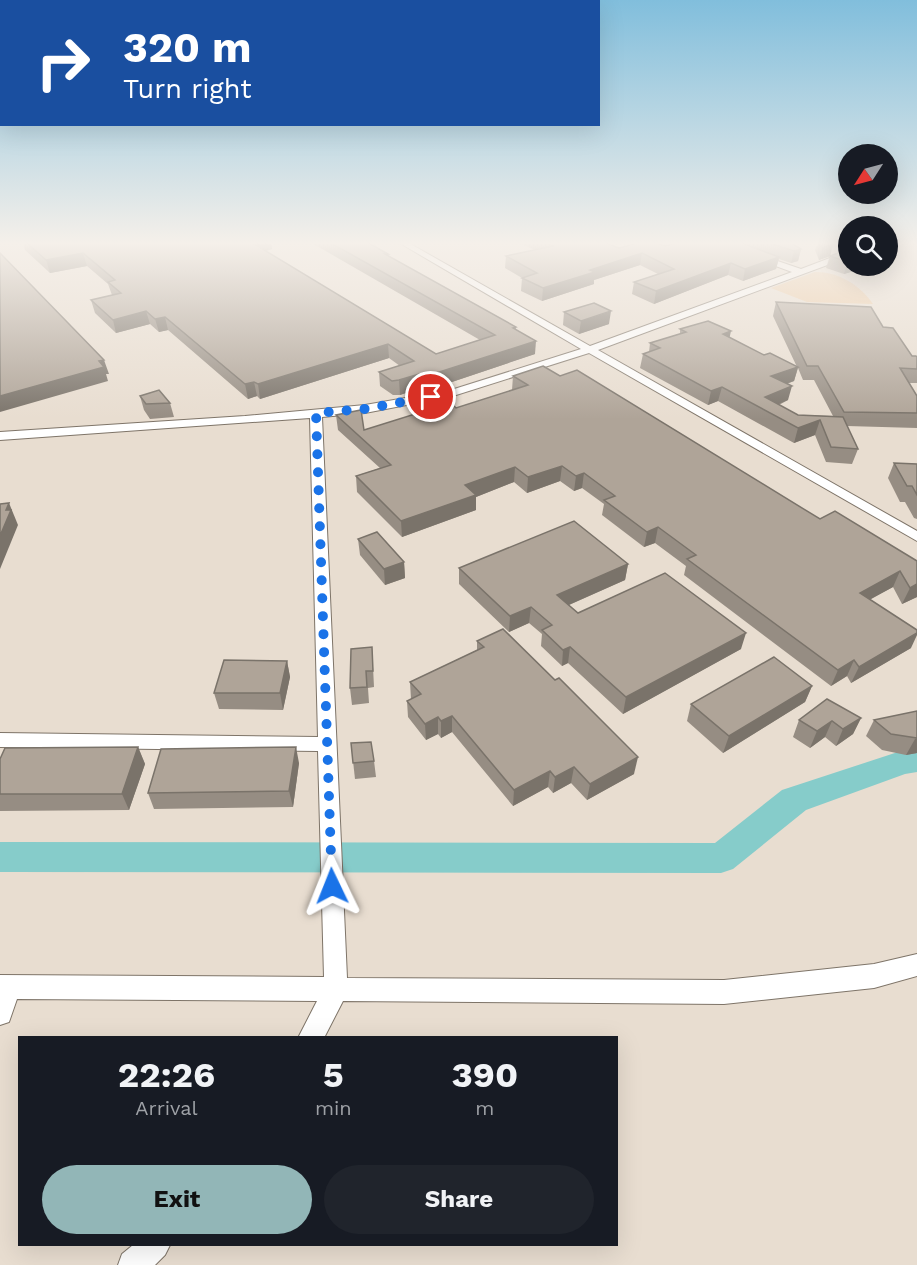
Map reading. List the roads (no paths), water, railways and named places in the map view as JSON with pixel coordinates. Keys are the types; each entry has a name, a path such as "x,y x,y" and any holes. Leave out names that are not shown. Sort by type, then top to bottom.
{"street":[{"path":"504,301 917,537"},
{"path":"0,436 364,409 453,393 588,350 719,301"},
{"path":"311,1036 336,991 316,413"},
{"path":"0,740 327,744"},
{"path":"0,1013 5,987 724,992 873,976 917,965"},
{"path":"133,1265 153,1246"}],"waterway":[{"path":"0,857 721,858 794,800 904,762 917,760"}]}
